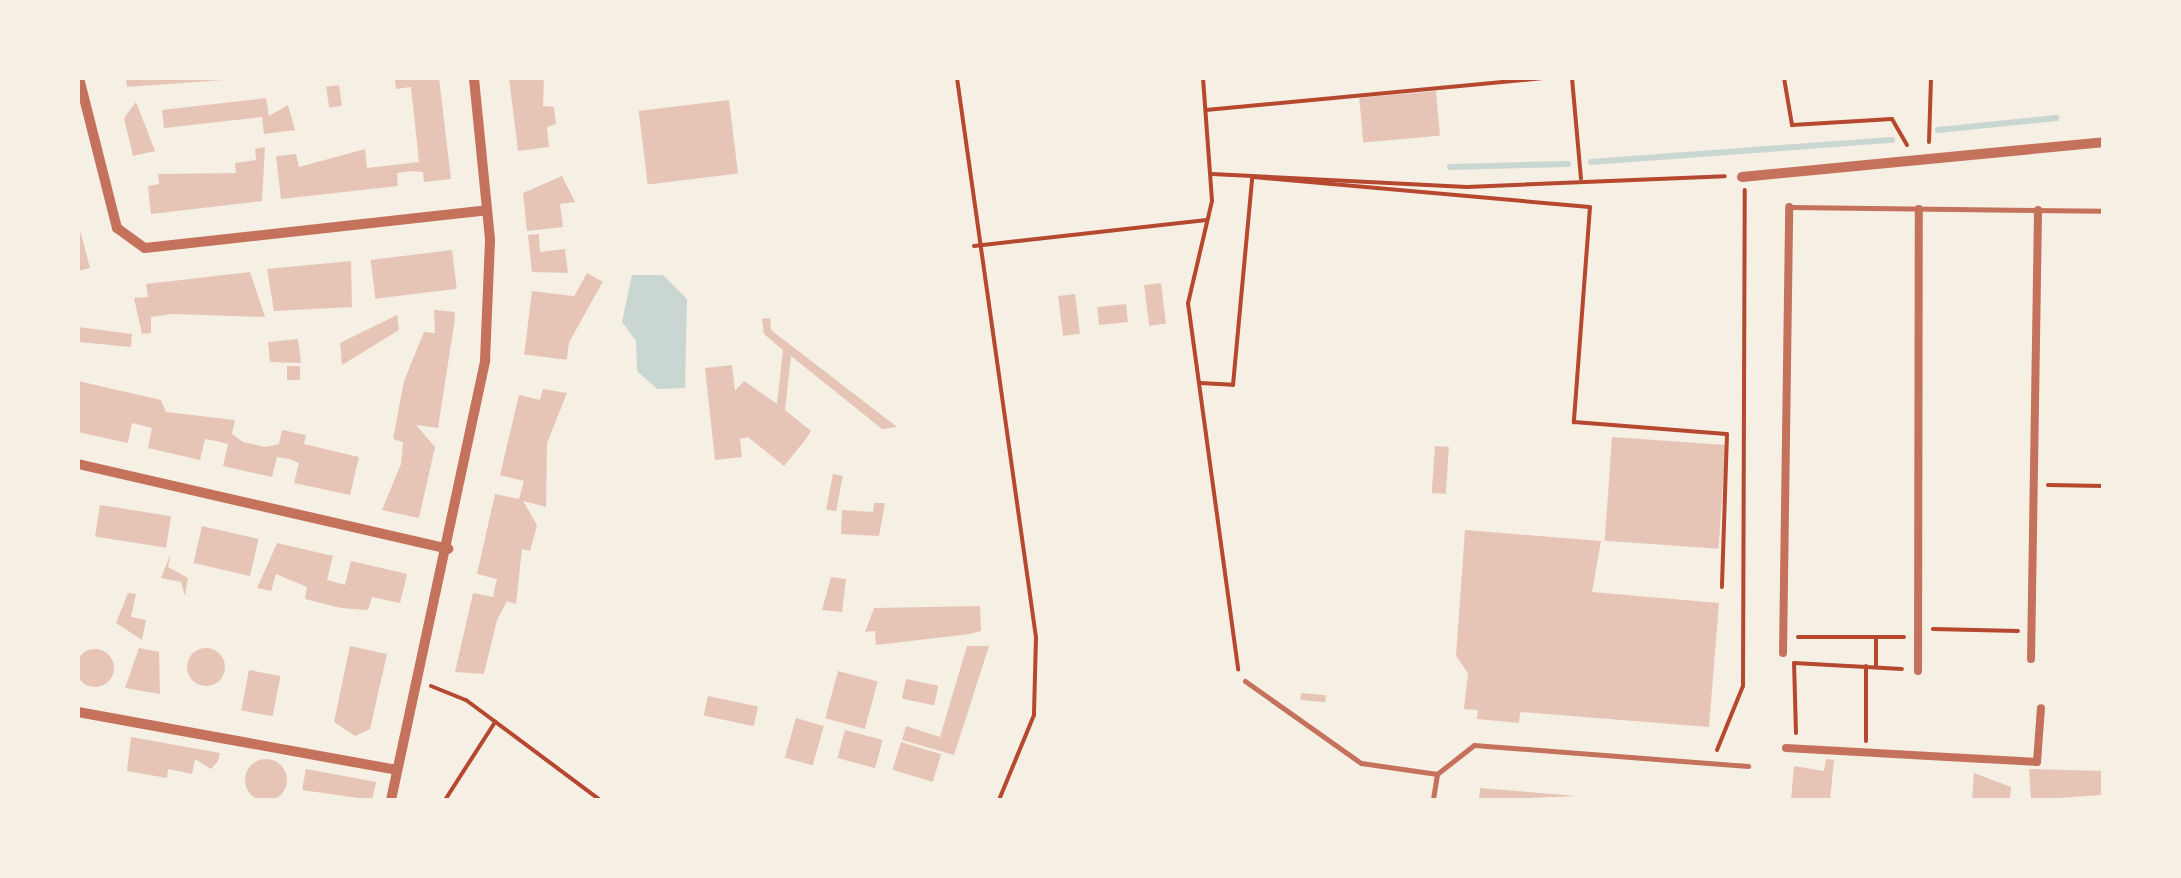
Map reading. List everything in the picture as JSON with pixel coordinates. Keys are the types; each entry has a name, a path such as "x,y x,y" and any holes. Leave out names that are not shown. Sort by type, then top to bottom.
{"street":[{"path":"79,78 116,228 145,248 487,210"},
{"path":"391,800 448,549 485,360 487,210 474,78"},
{"path":"1742,178 1915,157 2104,142"},
{"path":"1783,653 1789,207"},
{"path":"1918,671 1919,208"},
{"path":"2031,659 2038,210"},
{"path":"78,464 448,549"},
{"path":"1786,748 2037,762 2041,708"},
{"path":"78,712 398,770"}],"lane":[{"path":"1789,207 2104,211"},
{"path":"1245,682 1360,763 1438,774"},
{"path":"1433,800 1438,774 1474,745 1748,766"}],"path":[{"path":"957,78 974,246 1036,637 1034,715 999,800"},
{"path":"1203,78 1212,174 1207,220 1188,303 1233,662 1245,682"},
{"path":"1206,110 1543,78"},
{"path":"1572,78 1581,178"},
{"path":"1784,78 1792,125 1892,119 1915,157"},
{"path":"1930,156 1931,78"},
{"path":"1212,174 1254,169 1467,187 1581,178 1742,178 1743,686 1712,763"},
{"path":"1198,383 1233,385 1254,169"},
{"path":"1252,176 1590,208 1574,422 1727,434 1722,587"},
{"path":"974,246 1207,220"},
{"path":"2033,485 2104,486"},
{"path":"1784,636 2031,631"},
{"path":"1876,637 1876,666"},
{"path":"1812,734 1794,732 1794,662 1918,671"},
{"path":"1866,666 1866,752"},
{"path":"418,682 494,722 600,800"},
{"path":"445,800 494,722"},
{"path":"1848,736 1866,737"}],"shaded area":[{"path":"632,275 663,275 687,299 685,388 657,389 637,371 636,341 622,322"}],"building":[{"path":"126,78 223,78 223,80 127,87"},
{"path":"439,78 451,179 424,182 423,172 411,171 397,173 398,186 281,199 276,156 296,154 299,167 365,149 367,168 419,162 411,87 396,89 395,80"},
{"path":"509,78 544,78 543,106 554,107 556,124 547,127 549,147 518,151"},
{"path":"339,85 342,106 329,108 326,87"},
{"path":"1436,91 1440,136 1363,143 1359,98"},
{"path":"266,98 269,116 288,105 295,130 264,134 262,117 164,128 162,110"},
{"path":"729,100 738,173 648,185 639,111"},
{"path":"136,102 155,151 133,156 124,118"},
{"path":"265,147 262,201 151,214 148,186 159,184 158,174 236,173 235,163 256,160 255,149"},
{"path":"562,176 575,202 560,204 563,227 527,231 523,193"},
{"path":"78,223 90,268 78,271"},
{"path":"539,234 540,252 565,249 568,273 532,272 528,235"},
{"path":"452,250 457,289 375,299 371,260"},
{"path":"351,261 352,307 274,311 267,269"},
{"path":"250,272 265,317 172,314 151,317 151,333 142,334 134,298 148,297 146,284"},
{"path":"587,273 603,282 560,360 544,351"},
{"path":"1161,283 1166,324 1149,326 1144,285"},
{"path":"532,291 575,296 567,360 524,355"},
{"path":"1075,294 1080,334 1063,336 1058,296"},
{"path":"1126,304 1128,322 1099,325 1097,307"},
{"path":"434,310 455,312 438,428 416,425 435,447 419,518 382,510 401,464 403,442 393,439 404,381 424,332 435,333"},
{"path":"397,315 399,330 342,365 340,343"},
{"path":"770,318 771,330 897,427 882,429 791,356 785,410 811,431 806,439 784,466 748,437 740,439 742,457 715,460 705,368 732,365 735,391 744,381 777,404 783,350 764,334 762,319"},
{"path":"78,327 132,334 131,347 78,342"},
{"path":"298,339 301,363 270,362 268,342"},
{"path":"287,366 300,366 300,380 287,380"},
{"path":"78,381 161,400 166,412 235,420 232,434 243,442 265,447 279,444 282,430 306,435 304,444 359,457 350,495 294,483 299,463 289,459 277,457 272,477 223,466 228,444 216,441 205,439 200,460 148,448 152,428 132,423 128,443 78,432"},
{"path":"543,389 567,393 547,443 546,507 523,501 537,525 530,551 522,549 516,604 507,601 497,620 484,674 455,672 473,593 493,597 497,579 477,574 495,494 519,499 524,481 500,475 519,395 540,400"},
{"path":"1612,437 1726,445 1718,549 1605,541"},
{"path":"1435,446 1449,447 1446,494 1432,493"},
{"path":"833,474 843,476 836,511 826,509"},
{"path":"874,503 885,503 879,536 841,534 842,510 873,512"},
{"path":"100,505 171,516 166,548 95,537"},
{"path":"202,526 259,539 250,576 193,563"},
{"path":"1465,530 1601,541 1592,592 1719,603 1709,727 1520,712 1519,723 1477,719 1478,710 1464,709 1468,673 1456,656"},
{"path":"277,543 333,556 327,580 345,585 351,561 407,574 400,603 372,597 368,610 341,608 305,599 307,587 276,574 271,591 257,588"},
{"path":"171,553 168,567 188,578 185,596 181,582 161,578"},
{"path":"831,577 846,579 842,612 822,610"},
{"path":"128,593 136,594 131,617 146,620 142,640 116,623"},
{"path":"980,606 981,631 970,634 876,645 875,631 865,632 874,608"},
{"path":"350,646 387,654 370,729 355,736 334,722"},
{"path":"967,646 989,646 954,755 902,740 906,726 940,737"},
{"path":"139,648 159,652 160,694 125,688"},
{"path":"206,648 220,653 225,667 220,681 206,686 192,681 187,667 192,653"},
{"path":"95,649 108,655 114,668 108,681 95,687 82,681 76,668 82,655"},
{"path":"249,670 280,676 273,716 241,710"},
{"path":"838,671 878,682 865,729 825,718"},
{"path":"906,679 938,686 934,705 902,699"},
{"path":"1301,693 1326,695 1325,702 1300,700"},
{"path":"708,696 758,707 754,726 704,716"},
{"path":"796,718 824,726 813,765 785,757"},
{"path":"845,730 883,740 875,768 837,758"},
{"path":"131,737 220,753 211,769 195,759 192,774 168,769 167,778 127,771"},
{"path":"901,742 941,754 933,782 893,770"},
{"path":"266,759 281,765 287,780 281,795 266,801 251,795 245,780 251,765"},
{"path":"1826,759 1834,760 1830,800 1791,800 1794,766 1824,771"},
{"path":"306,769 376,782 372,800 302,790"},
{"path":"2029,769 2102,771 2101,795 2031,800"},
{"path":"1974,773 2011,787 2010,800 1972,800"},
{"path":"1480,788 1577,796 1479,800"}],"waterway":[{"path":"1938,130 2056,118"},
{"path":"1591,162 1892,140"},
{"path":"1450,167 1568,164"}]}
